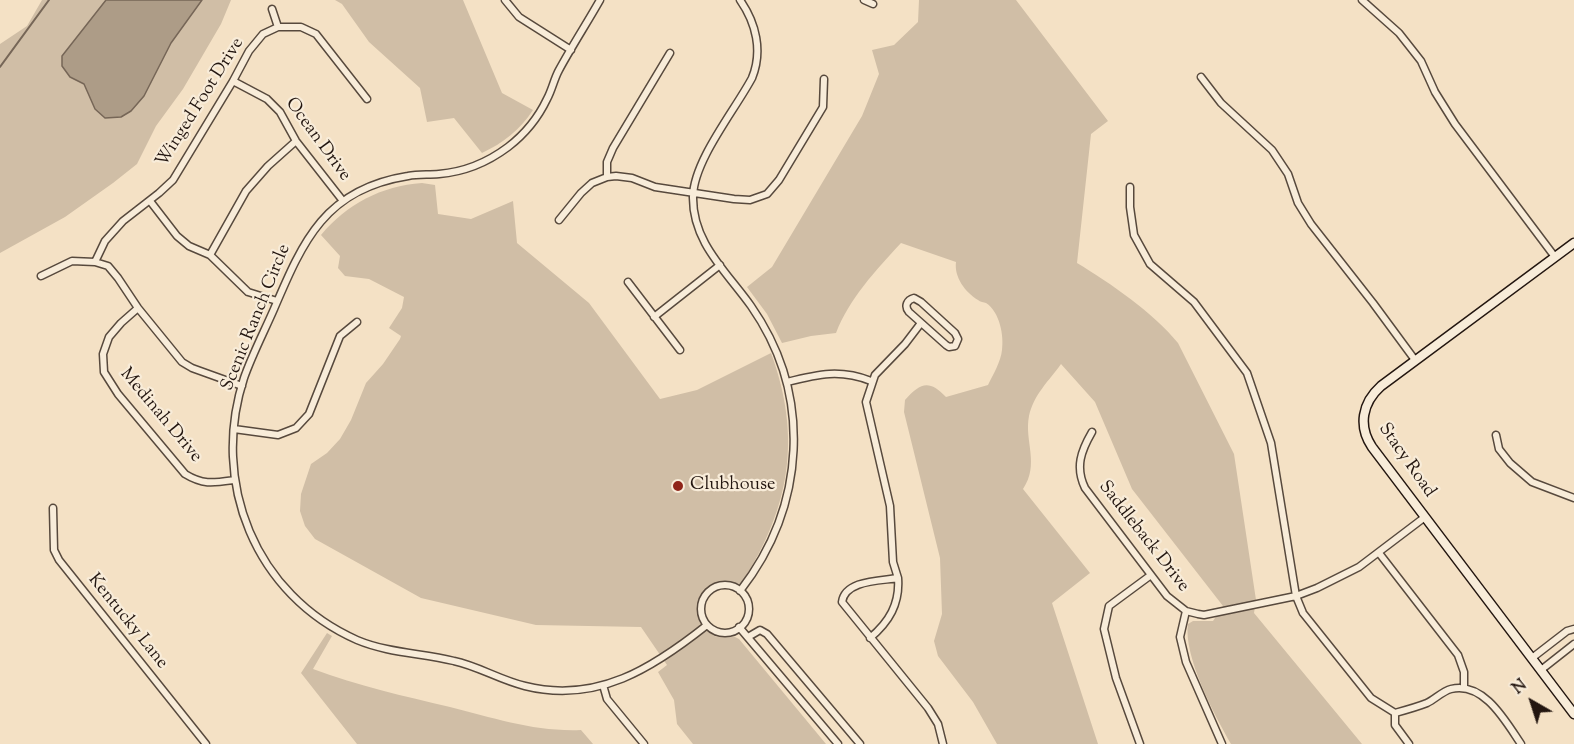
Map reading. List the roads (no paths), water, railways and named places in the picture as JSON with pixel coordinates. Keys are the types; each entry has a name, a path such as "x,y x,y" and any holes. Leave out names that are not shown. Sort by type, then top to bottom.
{"main road":[{"name":"Stacy Road","path":"1574,243 1374,392 1365,411 1363,429 1372,447 1574,714"}],"street":[{"path":"505,0 519,17 571,50"},
{"name":"Scenic Ranch Circle","path":"600,0 558,72 549,97 524,133 499,153 463,170 408,176 385,182 343,201 322,220 308,237 296,258 242,386 234,429 232,454 234,480 244,520 267,564 280,583 297,600 334,628 370,645 396,652 460,662 510,682 535,688 563,690 603,685 624,679 648,668 707,625"},
{"path":"740,0 754,27 758,44 757,63 752,78 703,161 693,193 694,218 699,235 763,325 787,382 794,422 794,456 789,488 775,532 758,566 740,591"},
{"path":"864,0 873,4"},
{"path":"1362,0 1399,33 1421,61 1435,92 1455,124 1555,257"},
{"path":"272,9 278,27 301,27 316,34 367,99"},
{"name":"Winged Foot Drive","path":"95,262 105,241 123,221 150,201 172,180 249,51 263,34 278,27"},
{"path":"607,177 607,162 613,148 670,53"},
{"path":"1201,77 1221,103 1272,150 1288,174 1298,203 1311,224 1415,360"},
{"path":"559,220 586,188 607,177 624,177 655,187 742,200 759,198 767,194 779,180 823,107 824,79"},
{"name":"Ocean Drive","path":"232,81 267,99 280,112 296,141 343,201"},
{"path":"210,255 246,190 267,166 296,141"},
{"path":"1130,187 1134,235 1150,264 1194,302 1247,373 1271,443 1296,596 1303,614 1371,698 1395,713 1427,703 1450,689 1464,688 1480,694 1492,704 1521,744"},
{"path":"150,201 177,236 189,246 210,255 248,292 277,301"},
{"path":"41,276 72,261 95,262 108,266 138,308 182,362 192,368 242,386"},
{"path":"654,317 720,265"},
{"path":"628,282 680,350"},
{"path":"910,299 917,299 938,317 957,336 957,343 949,347 921,323 907,309 907,302 910,299"},
{"name":"Medinah Drive","path":"138,308 121,323 110,337 103,354 104,372 118,394 185,474 197,481 210,483 234,480"},
{"path":"234,429 278,435 296,428 309,414 340,336 357,322"},
{"path":"870,638 887,622 892,612 898,593 898,578 892,562 890,506 867,409 872,381 921,323"},
{"path":"787,382 837,373 872,381"},
{"name":"Saddleback Drive","path":"1092,432 1081,454 1082,480 1090,495 1151,575 1173,602 1186,612 1204,615 1296,596 1343,577 1379,553 1425,517"},
{"path":"1496,435 1499,449 1510,463 1532,482 1574,498"},
{"name":"Kentucky Lane","path":"53,508 54,549 59,560 206,744"},
{"path":"1379,553 1458,655 1464,672 1464,688"},
{"path":"1140,744 1116,678 1104,628 1109,606 1151,575"},
{"path":"898,578 853,586 842,598 844,608 934,716 943,744"},
{"path":"725,585 740,591 748,602 748,609 740,627 726,633 707,625 702,618 701,603 710,590 725,585"},
{"path":"1186,612 1180,637 1186,662 1222,744"},
{"path":"740,627 838,744"},
{"path":"1532,658 1574,629"},
{"path":"748,638 760,630 767,634 860,744"},
{"path":"1541,670 1574,644"},
{"path":"603,685 604,693 610,704 644,744"},
{"path":"1395,713 1395,725 1409,744"}],"waterway":[{"path":"0,67 49,0"}],"place":[{"name":"Clubhouse","path":"678,486"}]}
